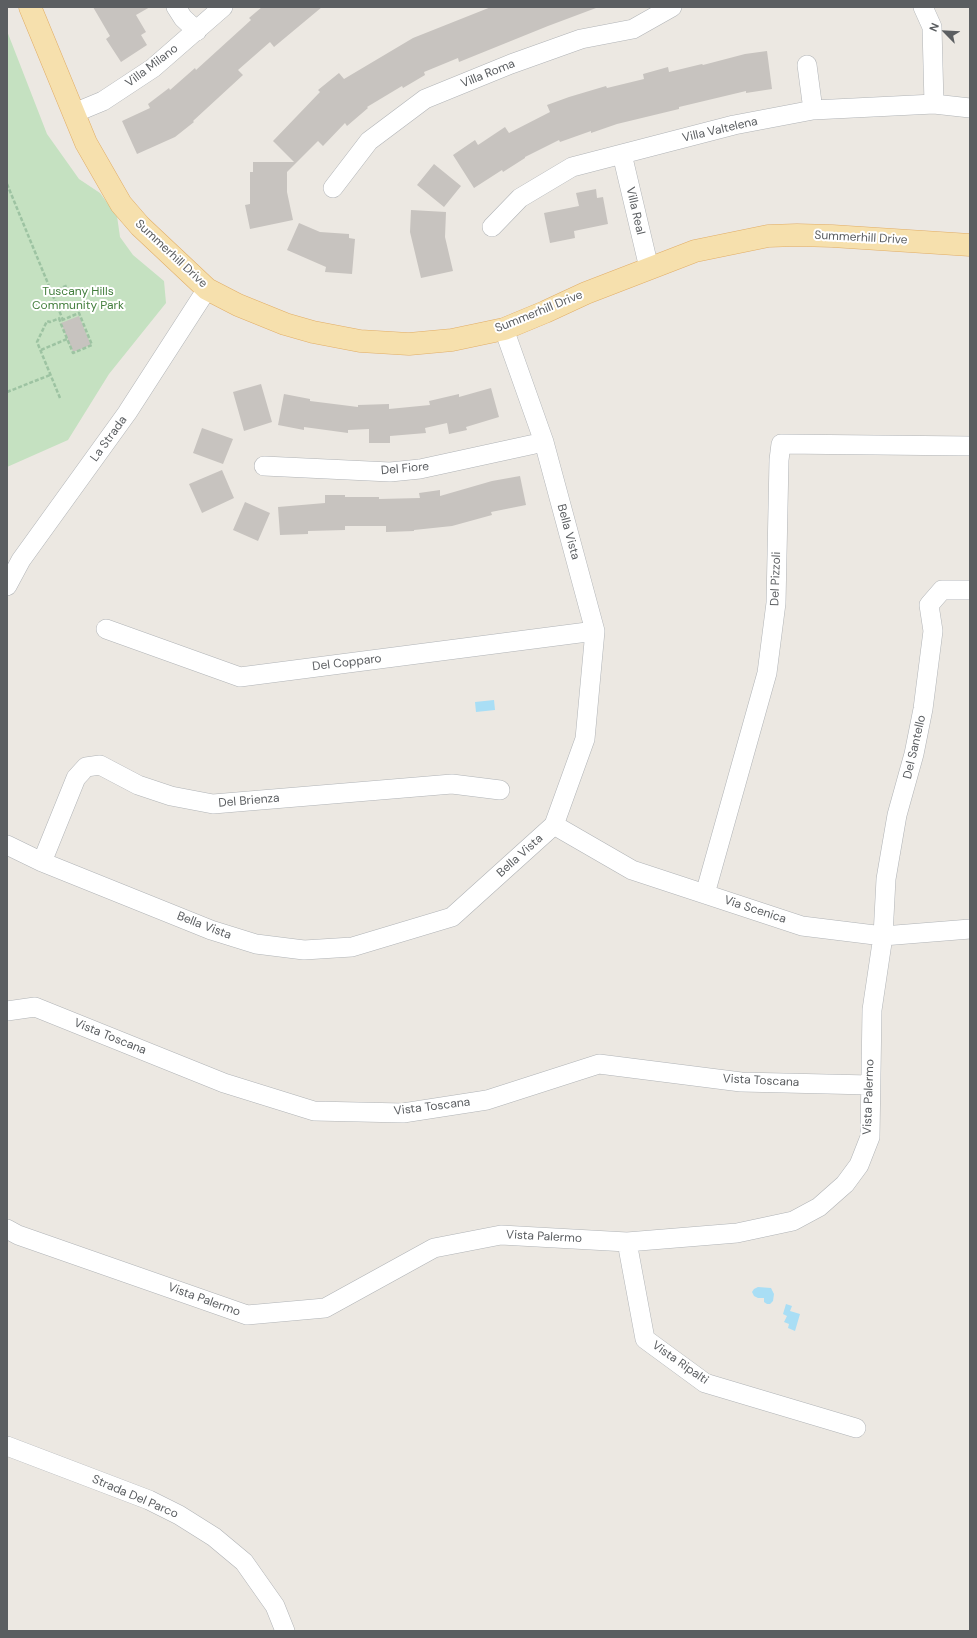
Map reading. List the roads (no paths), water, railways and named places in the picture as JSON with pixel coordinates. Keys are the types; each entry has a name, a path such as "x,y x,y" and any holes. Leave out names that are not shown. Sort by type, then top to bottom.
{"main road":[{"name":"Summerhill Drive","path":"30,7 86,143 121,204 140,226 207,289 238,305 285,324 313,332 360,341 409,344 452,340 504,329 586,293 695,251 768,236 832,236 970,246"}],"street":[{"path":"176,7 183,18 197,31"},
{"name":"Villa Milano","path":"74,113 103,101 153,68 223,7"},
{"name":"Villa Roma","path":"333,188 369,141 425,100 511,64 581,39 633,29 672,7"},
{"path":"923,7 932,27 934,104"},
{"path":"807,64 813,110"},
{"name":"Villa Valtelena","path":"492,227 520,198 572,167 734,125 813,110 934,104 970,108"},
{"name":"Villa Real","path":"622,154 649,268"},
{"name":"La Strada","path":"7,586 21,560 127,413 207,289"},
{"name":"Bella Vista","path":"7,845 42,862 210,930 256,944 304,950 352,947 452,917 554,825 585,739 595,631 544,442 504,329"},
{"name":"Del Fiore","path":"264,466 390,472 420,469 544,442"},
{"name":"Del Pizzoli","path":"705,894 767,673 776,603 778,460 781,444 970,446"},
{"name":"Del Santello","path":"883,936 886,879 897,815 914,754 923,709 933,631 929,605 942,590 970,590"},
{"name":"Del Copparo","path":"106,629 240,677 595,631"},
{"name":"Del Brienza","path":"42,862 76,778 86,767 100,765 138,785 171,796 213,804 452,784 500,790"},
{"name":"Via Scenica","path":"554,825 632,870 802,926 883,936 970,929"},
{"name":"Vista Palermo","path":"7,1229 18,1235 247,1315 325,1308 434,1248 494,1236 501,1235 627,1242 738,1232 793,1221 819,1207 844,1184 859,1165 870,1137 872,1010 883,936"},
{"name":"Vista Toscana","path":"7,1011 36,1007 224,1083 314,1111 403,1113 487,1100 599,1064 740,1082 870,1085"},
{"name":"Vista Ripalti","path":"627,1242 645,1339 705,1383 856,1428"},
{"name":"Strada Del Parco","path":"7,1446 149,1500 179,1515 214,1536 244,1562 275,1606 285,1631"}],"water":[{"path":"494,700 495,710 476,712 475,702"},
{"path":"758,1287 771,1288 774,1294 773,1301 770,1304 764,1302 764,1298 754,1296 752,1292"},
{"path":"786,1304 792,1306 790,1311 800,1314 795,1331 788,1328 789,1324 784,1322 787,1316 783,1314"}],"park label":[{"name":"Tuscany Hills Community Park","path":"78,299"}]}
